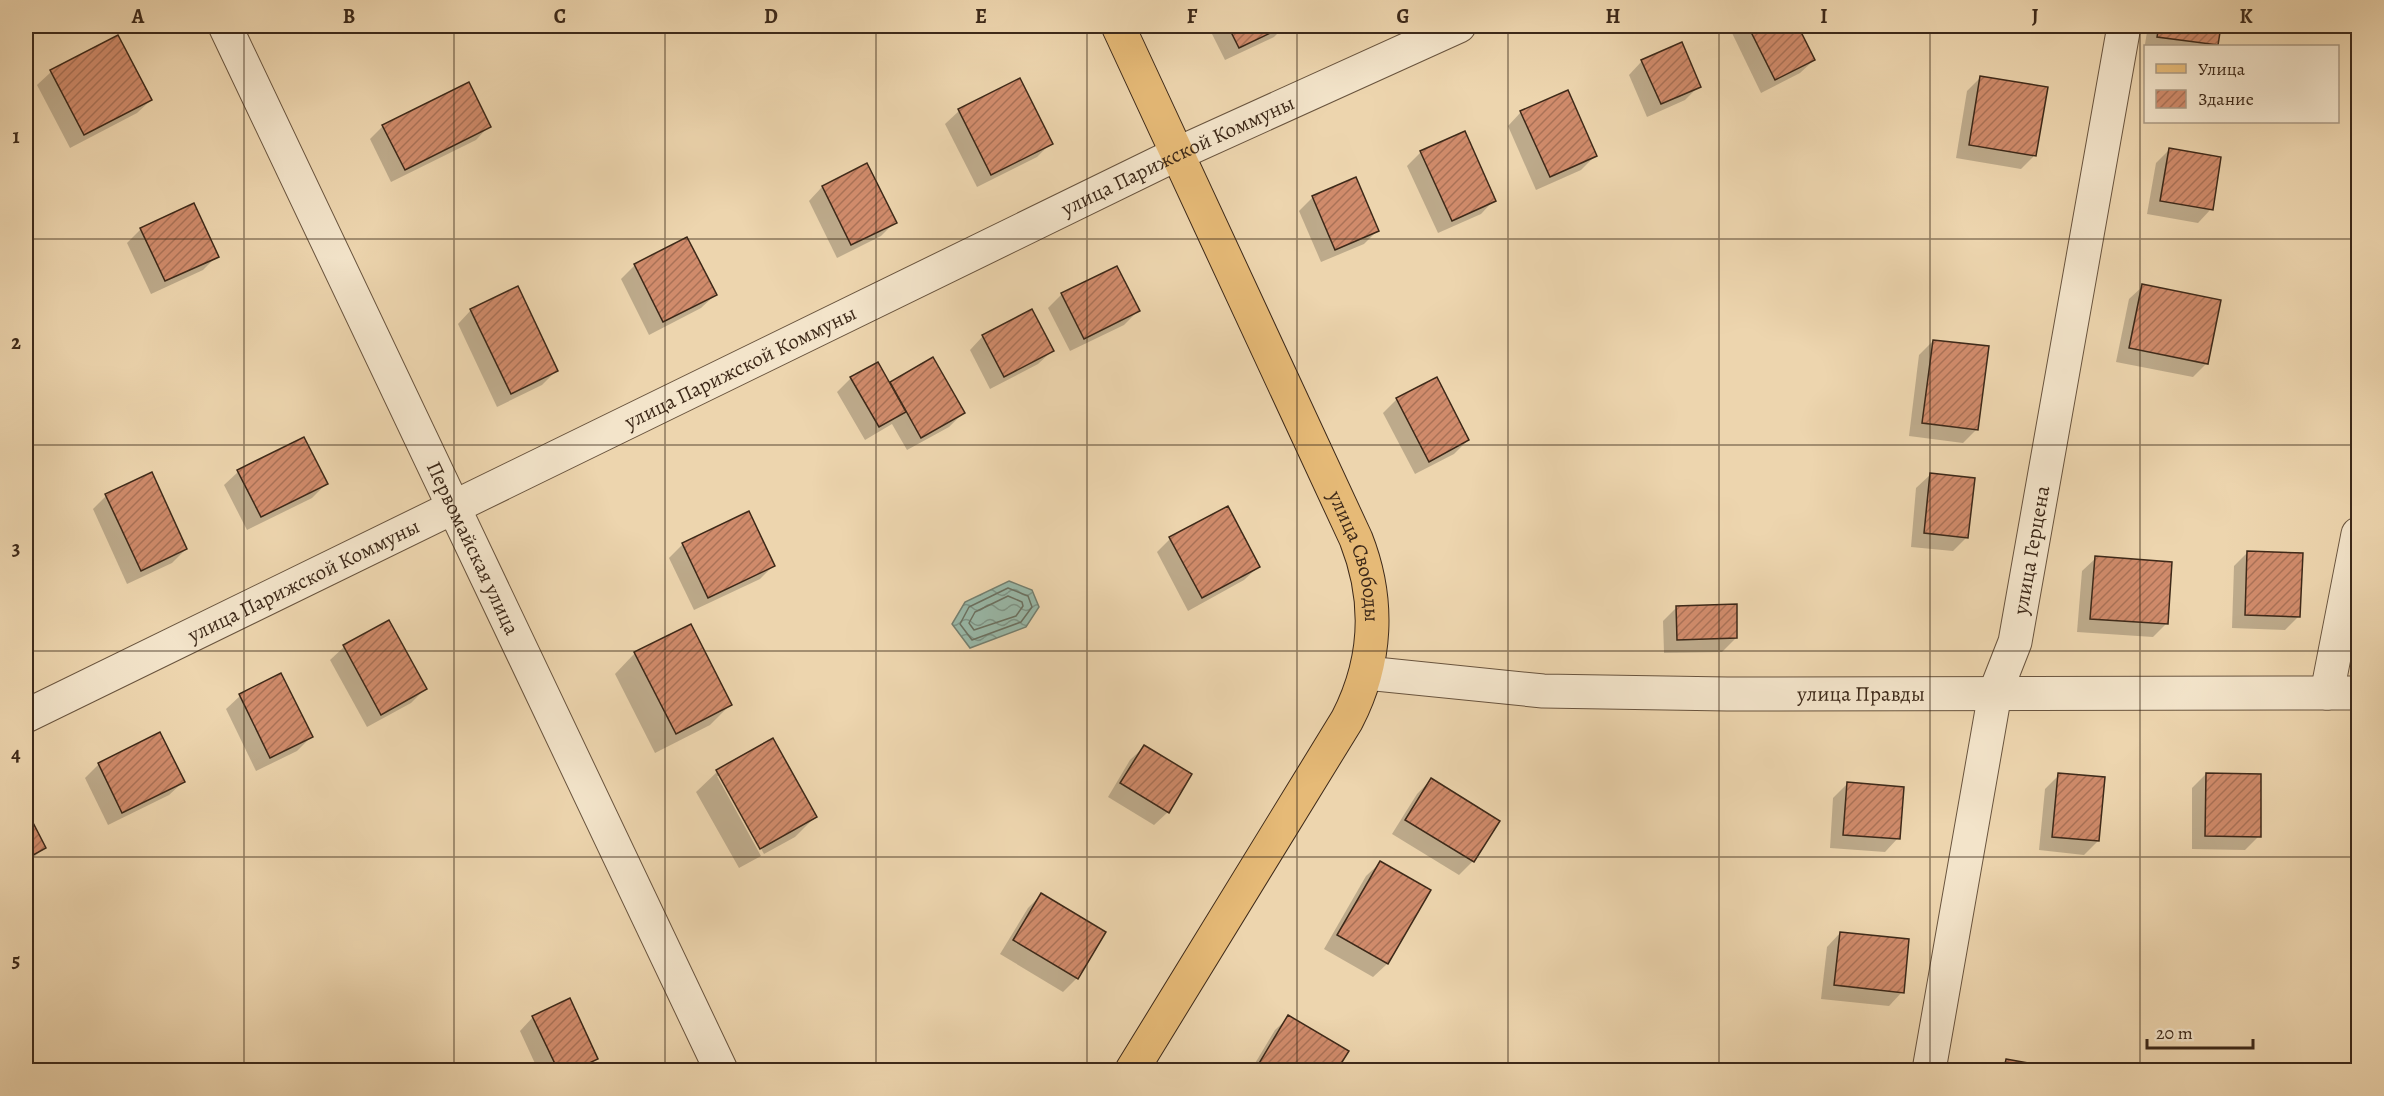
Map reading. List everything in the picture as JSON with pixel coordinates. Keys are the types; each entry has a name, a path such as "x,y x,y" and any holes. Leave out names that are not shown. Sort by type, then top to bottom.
{"main road":[{"name":"улица Свободы","path":"1118,26 1179,153 1364,558 1372,596 1373,615 1366,673 1347,720 1132,1071"}],"street":[{"name":"Первомайская улица","path":"225,26 722,1071"},
{"name":"улица Парижской Коммуны","path":"26,716 1179,153 1459,26"},
{"name":"улица Герцена","path":"1929,1071 1995,693 2015,642 2124,26"},
{"path":"2343,693 2358,534"},
{"name":"улица Правды","path":"1366,673 1543,691 2343,693"}],"water":[{"path":"1009,581 1032,590 1039,607 1026,627 970,648 952,624 965,602"}],"building":[{"path":"1228,26 1285,26 1239,48"},
{"path":"1748,26 1798,26 1815,60 1775,80"},
{"path":"2159,26 2221,26 2218,45 2157,37"},
{"path":"118,35 152,100 84,135 50,70"},
{"path":"1682,42 1701,87 1661,104 1641,60"},
{"path":"1980,76 2048,87 2036,156 1969,145"},
{"path":"1020,78 1053,144 991,175 958,109"},
{"path":"469,82 491,127 405,170 382,125"},
{"path":"1568,90 1597,156 1550,177 1520,111"},
{"path":"1465,131 1496,201 1452,221 1420,151"},
{"path":"2169,148 2221,157 2213,210 2160,201"},
{"path":"867,163 897,223 851,245 822,186"},
{"path":"1356,177 1379,231 1335,250 1312,196"},
{"path":"194,203 219,257 165,281 140,228"},
{"path":"687,237 717,295 663,322 634,264"},
{"path":"1117,266 1140,311 1084,339 1061,293"},
{"path":"2142,284 2221,300 2208,364 2129,348"},
{"path":"518,286 558,371 511,394 470,309"},
{"path":"1032,309 1054,351 1004,377 982,335"},
{"path":"1933,340 1989,346 1978,430 1922,423"},
{"path":"933,357 965,413 921,438 890,382"},
{"path":"878,362 906,412 879,427 850,377"},
{"path":"1437,377 1469,440 1429,462 1396,398"},
{"path":"304,437 328,484 261,517 237,470"},
{"path":"152,472 187,549 141,571 105,494"},
{"path":"1930,473 1975,478 1968,538 1924,533"},
{"path":"1228,506 1260,567 1202,598 1169,537"},
{"path":"749,511 775,566 708,598 682,543"},
{"path":"2247,551 2303,553 2300,617 2245,615"},
{"path":"2095,556 2172,562 2168,624 2090,619"},
{"path":"1737,604 1737,638 1677,640 1676,606"},
{"path":"389,620 427,689 381,715 343,645"},
{"path":"691,624 732,705 676,734 634,652"},
{"path":"281,673 313,737 270,758 239,694"},
{"path":"160,732 185,782 122,813 98,763"},
{"path":"773,738 817,817 760,849 716,770"},
{"path":"1144,745 1192,774 1169,813 1120,783"},
{"path":"2058,773 2105,777 2099,841 2052,837"},
{"path":"2206,773 2261,774 2261,837 2205,836"},
{"path":"1431,778 1500,821 1474,862 1405,820"},
{"path":"1847,782 1904,787 1900,839 1843,835"},
{"path":"26,809 46,848 26,859"},
{"path":"1380,861 1431,890 1388,964 1337,935"},
{"path":"1041,893 1106,932 1078,979 1013,940"},
{"path":"1840,932 1909,939 1904,993 1834,985"},
{"path":"570,998 598,1059 574,1070 558,1070 532,1016"},
{"path":"1288,1015 1349,1051 1337,1070 1255,1070"},
{"path":"2006,1059 2069,1070 2004,1070"}]}
